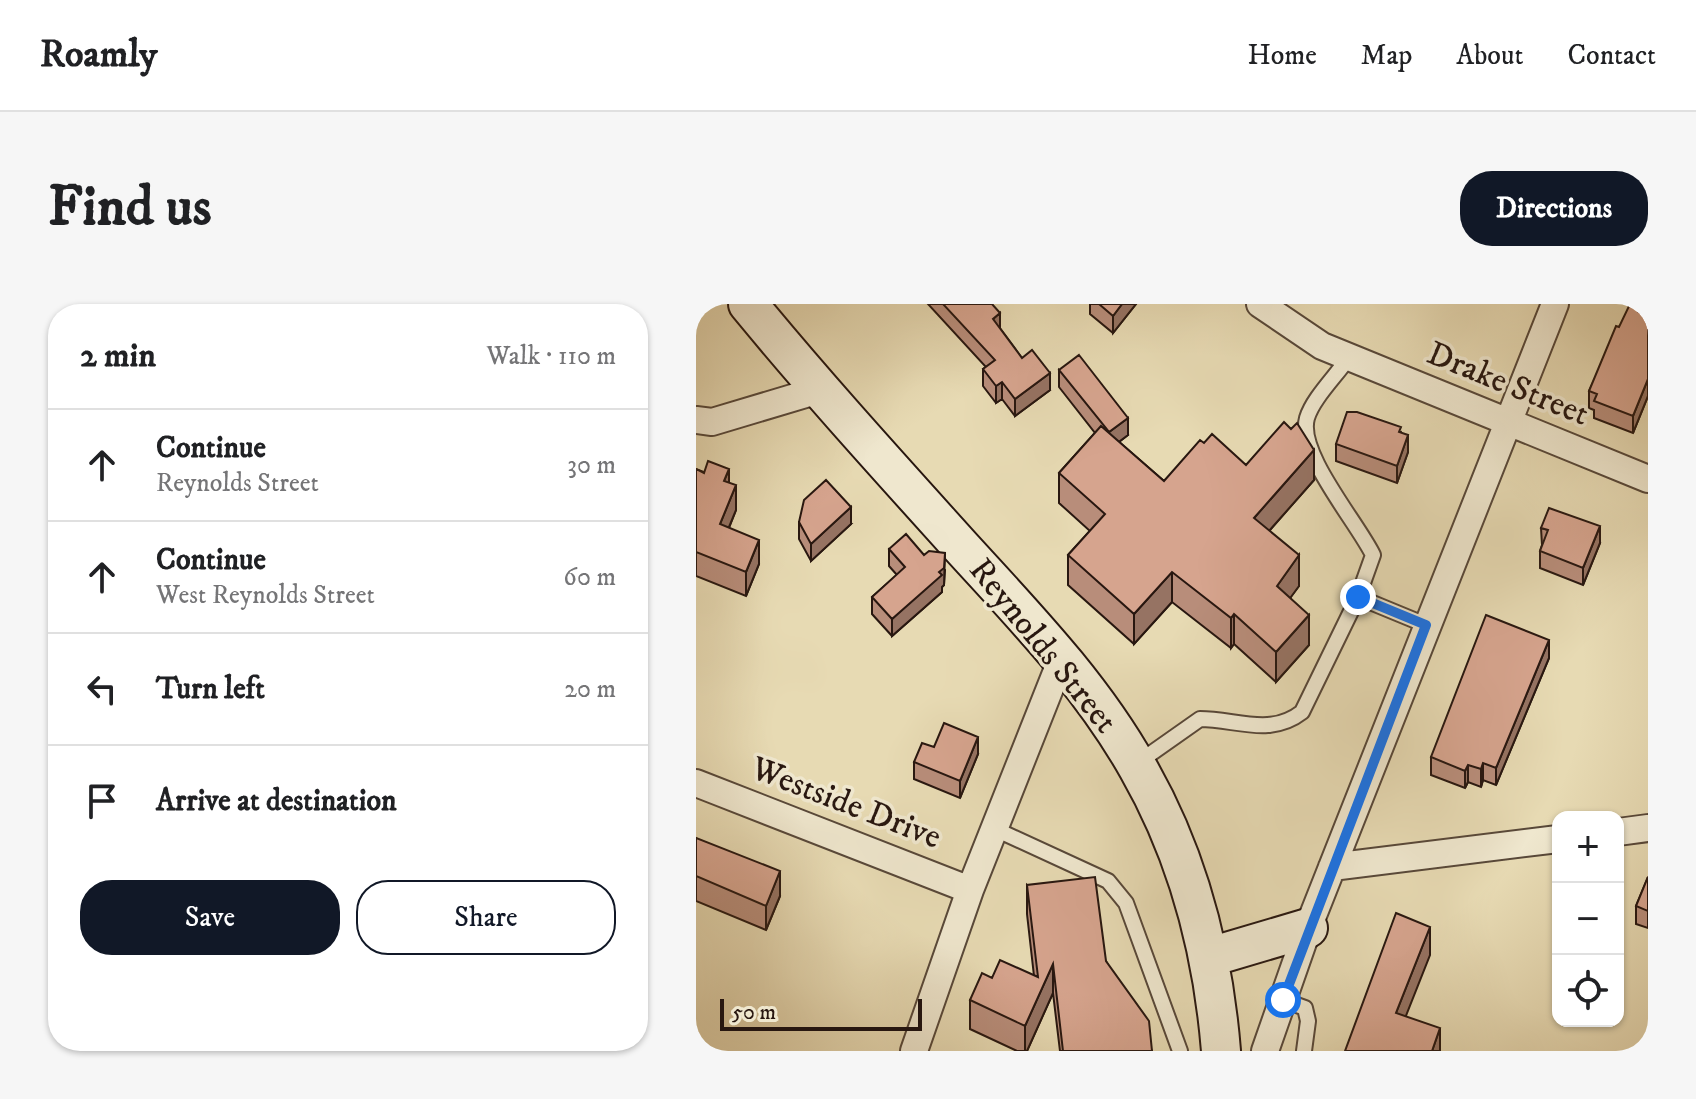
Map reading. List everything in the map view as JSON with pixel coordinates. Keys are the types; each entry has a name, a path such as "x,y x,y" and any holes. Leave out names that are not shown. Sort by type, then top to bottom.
{"main road":[{"name":"Reynolds Street","path":"748,304 819,390 1062,658 1107,718 1136,764 1173,840 1198,911 1210,957 1221,1051"},
{"path":"1210,957 1308,928"}],"street":[{"name":"Drake Street","path":"1260,304 1322,346 1648,479"},
{"path":"1265,1051 1308,928 1555,304"},
{"path":"696,420 712,422 819,390"},
{"path":"914,1051 970,890 1062,658"},
{"name":"Westside Drive","path":"696,783 970,890"},
{"path":"1624,831 1648,828"},
{"path":"1332,867 1552,840"}],"lane":[{"path":"1136,764 1200,719 1258,727 1288,723 1302,712 1358,597 1373,555 1317,462 1305,435 1307,416 1349,357"},
{"path":"1358,597 1426,625"},
{"path":"995,829 1108,881 1126,903 1180,1051"},
{"path":"1283,1000 1305,1008 1308,1021 1304,1051"}],"building":[{"path":"943,304 992,304 1000,313 993,319 1022,358 1032,350 1050,373 1015,399 1002,382 996,386 983,369 995,360"},
{"path":"1099,304 1122,304 1113,316"},
{"path":"1630,304 1648,304 1648,379 1633,416 1594,401 1597,394 1589,391 1616,326 1619,327"},
{"path":"1079,355 1128,418 1109,432 1059,370"},
{"path":"1347,412 1357,412 1401,427 1399,432 1408,435 1397,466 1336,444"},
{"path":"1284,422 1291,429 1297,423 1314,450 1254,518 1299,555 1277,586 1309,615 1276,652 1234,614 1231,618 1172,572 1134,614 1068,555 1105,514 1059,473 1101,426 1164,481 1200,440 1204,443 1212,434 1246,465"},
{"path":"708,461 729,469 724,481 736,485 720,524 759,540 746,572 696,552 696,469 704,473"},
{"path":"826,480 851,507 811,544 799,522 804,500"},
{"path":"1549,508 1600,526 1583,568 1540,551 1548,530 1541,528"},
{"path":"906,534 924,555 929,551 945,553 944,568 939,572 942,575 892,619 872,597 905,567 889,549"},
{"path":"1486,615 1549,640 1496,768 1483,763 1481,769 1468,765 1465,771 1431,757"},
{"path":"944,723 978,737 960,781 914,762 922,743 934,747"},
{"path":"696,838 780,871 766,906 696,876"},
{"path":"1095,877 1106,961 1149,1021 1152,1051 1063,1051 1053,964 1025,1026 970,1000 982,973 992,978 1000,960 1038,977 1027,885"},
{"path":"1648,877 1648,911 1636,906"},
{"path":"1396,913 1430,927 1396,1013 1440,1028 1432,1051 1345,1051"}],"route":[{"path":"1283,1000 1426,625 1358,597"}]}
